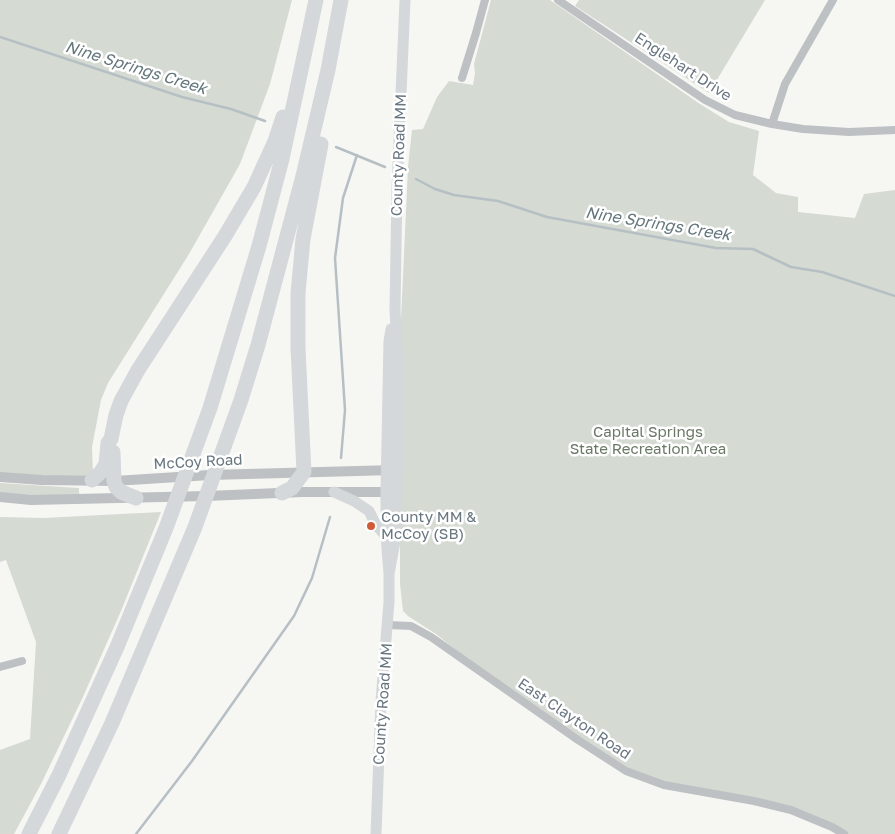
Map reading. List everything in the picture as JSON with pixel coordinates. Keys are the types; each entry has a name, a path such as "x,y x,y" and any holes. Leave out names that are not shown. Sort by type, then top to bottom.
{"highway":[{"path":"92,480 101,472 106,464 108,443 111,439 116,415 121,401 138,370 225,236 254,187 275,141 315,0"},
{"path":"29,834 102,682 166,528 226,361 282,159 315,0"},
{"path":"59,834 112,723 195,527 222,453 258,345 286,241 328,70 342,0"},
{"path":"282,493 292,488 304,472 298,348 298,293 302,239 324,125 342,0"},
{"path":"111,439 113,443 114,481 122,492 136,498"}],"main road":[{"name":"County Road MM","path":"376,834 381,701 388,625 389,574 386,536 392,470 389,341 395,310 397,188 405,0"},
{"path":"334,492 354,501 369,511 376,525 386,536"},
{"name":"County Road MM","path":"389,574 396,536 391,492"}],"street":[{"path":"462,78 485,0"},
{"name":"Englehart Drive","path":"558,0 718,108 735,115 772,124 803,128 849,132 895,130"},
{"path":"772,124 785,84 832,0"},
{"name":"McCoy Road","path":"0,477 42,480 114,481 210,475 392,470"},
{"path":"0,497 31,500 391,492"},
{"name":"East Clayton Road","path":"388,625 411,626 431,637 578,740 626,771 664,785 754,801 791,810 844,834"},
{"path":"0,667 22,662"}],"green space":[{"path":"0,0 292,0 270,84 240,164 189,254 108,383 101,400 92,447 93,475 88,477 0,476"},
{"name":"Capital Springs State Recreation Area","path":"491,0 550,0 700,104 729,122 759,131 753,175 776,193 798,197 798,212 855,218 864,194 895,190 895,834 843,834 811,817 662,783 617,764 477,667 436,634 403,611 400,584 400,342 408,167 412,130 423,129 437,97 449,81 473,85 474,64"},
{"path":"579,0 765,0 709,93 575,6"},
{"path":"0,483 79,488 79,499 0,499"},
{"path":"161,512 121,611 82,699 41,784 14,834 0,834 0,750 30,739 36,642 6,560 0,562 0,517 43,518"}],"waterway":[{"name":"Nine Springs Creek","path":"0,37 182,97 231,109 265,121"},
{"path":"336,147 385,167"},
{"path":"341,458 345,410 335,258 343,198 357,155"},
{"name":"Nine Springs Creek","path":"416,179 435,189 454,195 498,201 547,217 716,248 753,249 791,267 822,272 895,296"},
{"path":"136,834 192,761 294,616 312,578 330,517"}],"place":[{"name":"County MM & McCoy (SB)","path":"371,526"}]}
